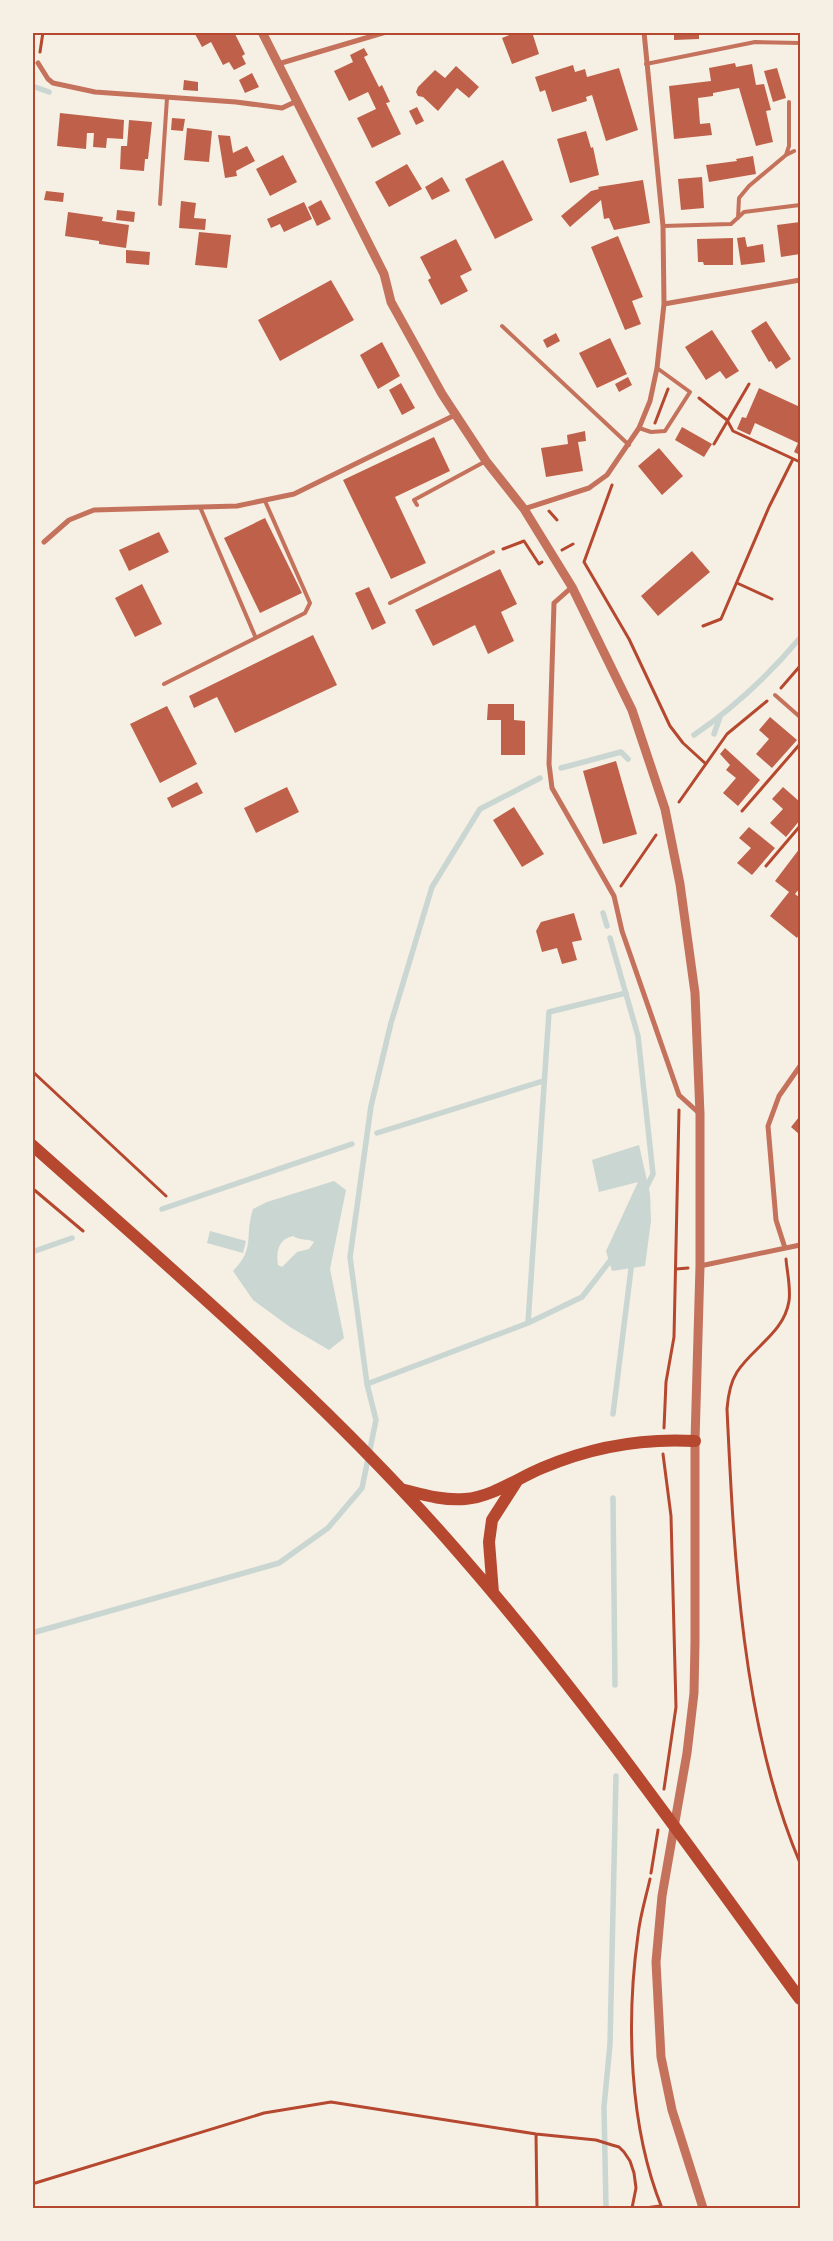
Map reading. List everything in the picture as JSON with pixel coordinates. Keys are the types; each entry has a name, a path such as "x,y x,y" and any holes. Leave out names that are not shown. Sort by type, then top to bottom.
{"main road":[{"path":"32,1145 254,1344 349,1436 459,1552 559,1673 800,1999"},
{"path":"401,1489 442,1498 466,1499 517,1481 543,1468 572,1457 637,1441 664,1439 695,1441"},
{"path":"493,1593 489,1542 492,1520 517,1481"}],"street":[{"path":"262,32 384,274 391,302 455,415 486,461 524,509 572,587 632,710 665,809 680,884 695,994 700,1114 700,1266 695,1441 694,1685 686,1753 662,1896 656,1962 660,2057 672,2110 703,2208"},
{"path":"278,64 386,32"},
{"path":"524,509 588,488 607,475 639,428 650,401 657,368 664,304 663,226 644,32"},
{"path":"38,63 48,79 53,82 95,92 236,102 282,108 297,101"},
{"path":"664,304 800,280"},
{"path":"44,542 69,520 94,510 237,506 294,494 455,415"},
{"path":"572,587 554,603 549,764 552,788 614,896 622,931 678,1095 700,1114"},
{"path":"785,1248 776,1220 768,1126 779,1096 800,1066"},
{"path":"700,1266 800,1245"}],"lane":[{"path":"646,64 754,42 800,44"},
{"path":"160,204 167,98"},
{"path":"786,155 789,146 789,102"},
{"path":"738,218 739,198 749,186 786,155 794,151"},
{"path":"663,226 732,224 744,212 800,205"},
{"path":"502,326 629,445"},
{"path":"639,428 651,432 665,431 690,392 657,368"},
{"path":"417,505 414,500 486,461"},
{"path":"455,479 458,485"},
{"path":"164,684 255,636 305,613 310,603 265,501"},
{"path":"200,507 255,636"},
{"path":"390,602 493,552"},
{"path":"447,566 450,572"},
{"path":"774,695 800,717"}],"path":[{"path":"38,63 43,32"},
{"path":"714,444 749,384"},
{"path":"690,392 728,420 733,431 800,462"},
{"path":"703,626 721,619 793,458"},
{"path":"512,547 522,542"},
{"path":"584,562 629,639 670,726 683,743 706,764"},
{"path":"737,583 772,599"},
{"path":"679,802 727,734 774,695 800,666"},
{"path":"742,811 800,744"},
{"path":"766,866 800,826"},
{"path":"614,896 657,835"},
{"path":"32,1071 166,1196"},
{"path":"673,1736 676,1707 671,1516 662,1460 666,1382 674,1337 679,1149 678,1095"},
{"path":"32,1188 83,1231"},
{"path":"785,1248 789,1301 781,1322 767,1341 737,1372 728,1392 727,1409 736,1568 755,1706 774,1788 800,1863"},
{"path":"645,2208 661,2207 645,2151 637,2107 632,2027 634,1963 638,1932 650,1879"},
{"path":"32,2184 264,2113 331,2102 536,2134 596,2140 612,2144 624,2152 630,2161 634,2173 636,2188 632,2208"},
{"path":"536,2134 537,2208"}],"shaded area":[{"path":"639,1145 650,1194 651,1221 645,1266 612,1271 606,1251 638,1182 599,1192 592,1160"},
{"path":"334,1181 346,1190 330,1269 344,1338 329,1350 290,1327 253,1300 233,1271 245,1255 253,1209 267,1202","holes":["293,1236 314,1242 309,1249 297,1252 282,1267 278,1265 277,1255 281,1243"]},
{"path":"210,1231 246,1241 243,1253 207,1243"}],"building":[{"path":"200,32 234,32 245,54 242,56 246,64 234,70 229,62 223,65 211,42 202,47 195,34"},
{"path":"517,32 532,32 539,54 512,64 502,38"},
{"path":"674,32 699,32 699,39 674,40"},
{"path":"364,48 368,55 364,57 379,87 382,85 390,102 386,103 401,134 372,148 357,118 376,109 368,92 349,101 334,71 353,62 350,55"},
{"path":"735,63 736,67 752,64 756,85 764,84 771,110 766,111 773,142 756,146 739,88 713,93 713,96 698,98 700,124 710,123 712,135 674,139 669,86 711,81 709,68"},
{"path":"573,65 575,72 585,69 587,77 619,68 638,130 606,141 592,95 586,97 587,101 552,112 545,90 540,92 535,77"},
{"path":"456,66 479,87 469,98 457,88 438,111 423,97 418,96 416,92 418,87 435,70 445,78"},
{"path":"777,68 786,98 773,102 764,71"},
{"path":"252,73 259,87 245,93 239,80"},
{"path":"184,80 198,82 198,91 183,90"},
{"path":"417,107 424,121 416,125 409,111"},
{"path":"60,113 124,120 123,139 107,138 106,148 93,147 94,133 87,133 86,149 57,146"},
{"path":"172,118 185,119 183,131 171,130"},
{"path":"129,120 152,122 148,159 145,159 144,171 120,169 121,146 127,146"},
{"path":"187,128 212,131 209,162 184,160"},
{"path":"586,131 591,148 593,147 599,175 570,183 557,139"},
{"path":"218,135 230,136 233,153 247,146 255,161 236,171 237,176 225,178"},
{"path":"283,155 297,182 270,196 256,169"},
{"path":"753,156 756,174 709,182 706,165 737,161 736,159"},
{"path":"503,160 533,220 495,239 465,179"},
{"path":"407,164 422,189 389,207 375,182"},
{"path":"442,177 450,191 432,200 425,187"},
{"path":"702,177 704,208 681,210 678,179"},
{"path":"643,180 650,223 614,230 609,218 604,219 601,200 570,227 561,216 591,191 599,189 598,187"},
{"path":"46,191 64,193 63,202 44,200"},
{"path":"321,200 331,219 317,226 308,207"},
{"path":"181,201 196,203 194,218 206,219 205,230 179,228"},
{"path":"304,202 312,219 284,232 280,224 271,228 267,219"},
{"path":"117,210 135,212 134,222 116,220"},
{"path":"68,212 103,217 102,221 129,225 126,248 99,244 99,241 65,236"},
{"path":"800,222 800,254 781,257 777,225"},
{"path":"199,232 231,235 227,268 195,265"},
{"path":"618,236 643,297 632,301 641,324 625,330 591,247"},
{"path":"745,237 747,247 763,244 765,262 741,265 737,238"},
{"path":"733,238 733,265 704,265 703,262 698,262 697,239"},
{"path":"456,239 472,270 460,276 468,291 441,305 428,280 431,278 420,257"},
{"path":"126,250 150,252 149,265 126,263"},
{"path":"331,280 354,320 280,361 258,320"},
{"path":"766,321 791,359 776,369 771,361 769,362 751,331"},
{"path":"712,330 739,371 726,379 720,371 706,380 685,347"},
{"path":"556,333 560,341 547,348 543,340"},
{"path":"610,338 627,374 597,388 579,353"},
{"path":"382,342 400,376 378,389 360,355"},
{"path":"628,377 632,385 619,392 615,384"},
{"path":"401,383 415,408 402,415 389,390"},
{"path":"759,388 800,407 800,455 794,452 798,443 755,423 750,435 737,429 742,417 746,418"},
{"path":"682,427 712,444 704,457 675,440"},
{"path":"585,431 586,441 578,442 583,471 546,477 541,448 568,444 567,435"},
{"path":"434,437 450,471 395,497 426,563 391,579 343,480"},
{"path":"659,448 683,476 662,495 638,466"},
{"path":"265,518 302,593 260,613 224,538"},
{"path":"159,532 169,552 129,571 119,550"},
{"path":"692,551 710,572 658,616 641,596"},
{"path":"500,569 517,604 501,612 514,641 488,654 475,625 433,646 415,610"},
{"path":"142,584 162,624 135,637 115,598"},
{"path":"369,587 386,623 372,630 355,593"},
{"path":"313,635 337,685 235,733 217,697 194,708 189,696"},
{"path":"488,704 514,704 514,720 525,721 525,755 501,755 501,720 487,720"},
{"path":"167,706 197,764 160,783 130,724"},
{"path":"770,717 797,740 772,768 756,754 769,739 759,730"},
{"path":"725,748 760,780 738,806 723,793 736,778 726,770 730,765 720,754"},
{"path":"616,761 637,834 603,844 583,771"},
{"path":"197,782 203,793 172,808 167,798"},
{"path":"287,787 299,812 256,833 244,808"},
{"path":"783,787 800,802 800,820 786,837 770,823 783,809 772,799"},
{"path":"514,807 544,854 522,867 493,820"},
{"path":"749,827 775,848 752,875 737,863 751,848 739,838"},
{"path":"800,848 800,888 795,894 800,898 800,933 797,938 770,916 789,892 775,881"},
{"path":"574,913 582,940 572,942 577,960 562,964 557,948 542,952 536,931 541,922"},
{"path":"800,1118 800,1135 791,1127"}],"waterway":[{"path":"32,86 49,92"},
{"path":"694,735 751,690 800,638"},
{"path":"714,734 720,717"},
{"path":"561,768 621,752 628,759"},
{"path":"32,1633 279,1563 328,1528 362,1488 376,1420 367,1384 350,1257 371,1106 391,1023 432,887 480,809 540,778"},
{"path":"603,913 607,926"},
{"path":"610,938 638,1036 653,1174 645,1190"},
{"path":"528,1323 549,1012 626,993"},
{"path":"377,1133 543,1081"},
{"path":"162,1209 352,1144"},
{"path":"32,1252 72,1238"},
{"path":"367,1384 528,1323 582,1297 613,1257"},
{"path":"613,1414 632,1261"},
{"path":"613,1498 615,1685"},
{"path":"606,2208 604,2107 610,2044 616,1776"}]}
